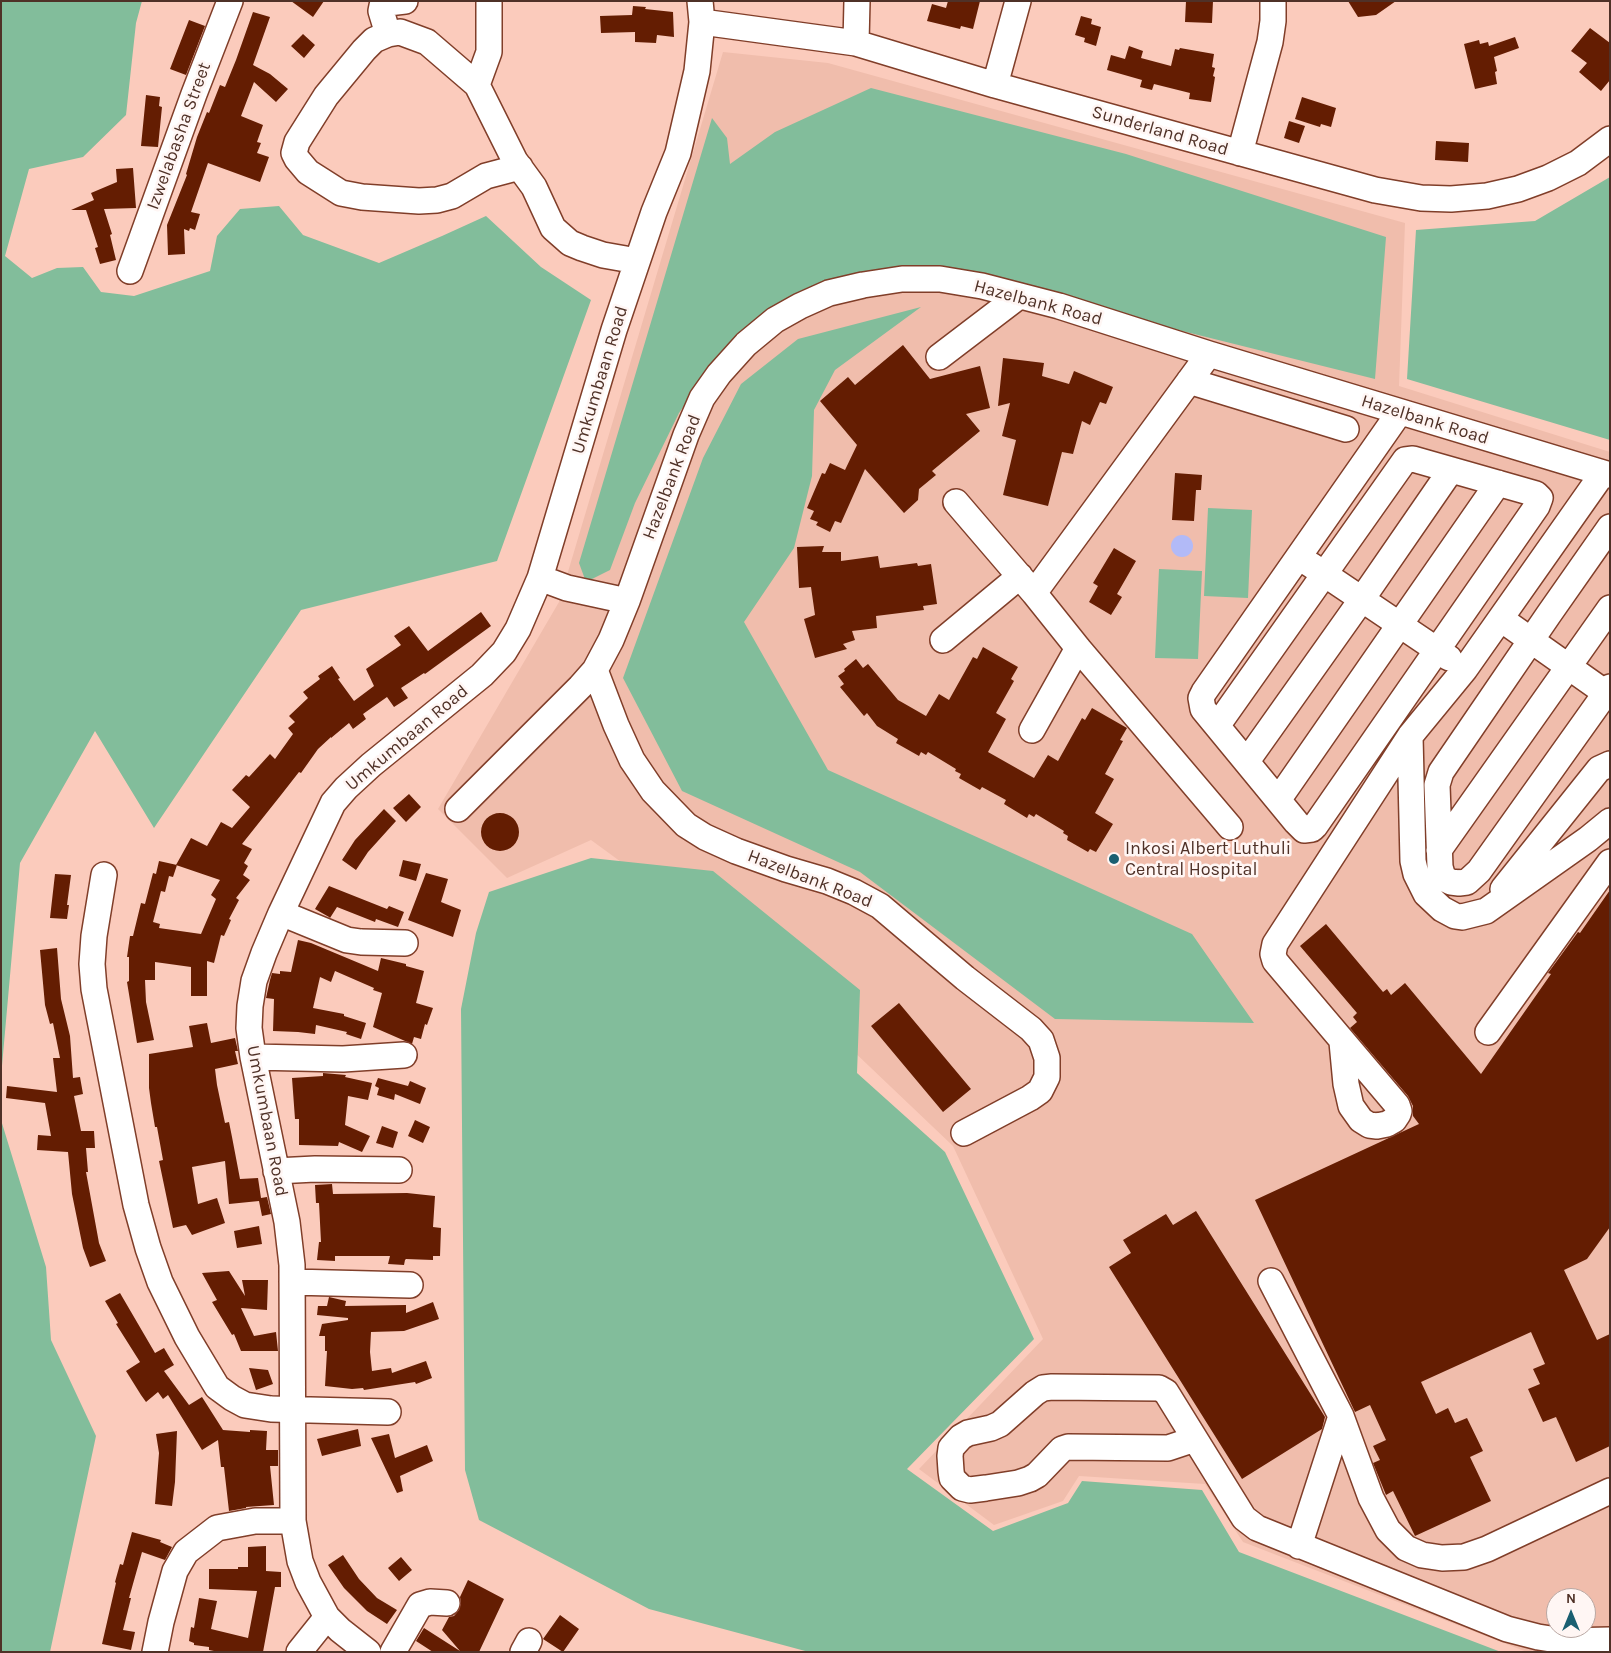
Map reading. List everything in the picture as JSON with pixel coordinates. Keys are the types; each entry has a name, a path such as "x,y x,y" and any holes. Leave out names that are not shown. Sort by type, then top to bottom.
{"street":[{"name":"Izwelabasha Street","path":"130,271 230,1"},
{"path":"388,34 381,11 382,6 388,3 405,1"},
{"path":"477,85 489,52 489,1"},
{"path":"856,43 857,1"},
{"path":"995,85 1018,1"},
{"path":"1240,153 1270,42 1273,1"},
{"name":"Sunderland Road","path":"701,12 856,43 995,85 1375,190 1422,198 1451,199 1495,194 1518,189 1548,178 1578,163 1610,139"},
{"name":"Umkumbaan Road","path":"368,1652 327,1617 308,1582 300,1560 293,1520 292,1265 287,1222 253,1057 249,1028 254,982 281,913 333,803 371,765 482,675 504,652 518,629 540,578 614,330 637,261 678,153 697,70 701,12"},
{"path":"520,167 486,176 452,196 437,200 419,201 349,196 340,193 305,168 294,153 296,142 326,96 364,50 374,40 388,34 400,32 427,42 477,85 515,161 520,167 534,187 553,228 561,236 570,243 582,248 604,255 637,261"},
{"name":"Hazelbank Road","path":"964,1133 1030,1098 1040,1090 1047,1077 1047,1058 1041,1040 1032,1030 965,978 880,906 834,884 736,851 686,825 653,791 632,760 595,670 611,640 627,601 683,443 702,398 719,374 746,344 775,320 829,293 902,279 940,279 982,286 1059,306 1399,413 1606,474"},
{"path":"939,357 1019,296"},
{"path":"943,640 1027,585 1209,354"},
{"path":"1189,381 1346,429"},
{"path":"1217,726 1405,460 1413,459 1536,494 1540,501 1315,826 1308,830 1302,829 1247,761 1217,726 1203,709 1201,698 1399,413"},
{"path":"1058,536 1096,496 1145,415"},
{"path":"1247,761 1362,600 1451,470"},
{"path":"1342,1042 1275,961 1273,954 1275,944 1410,736 1465,669 1606,474"},
{"path":"1278,800 1498,483"},
{"path":"956,502 1230,827"},
{"path":"1501,619 1531,640 1569,667 1608,692 1473,878 1467,882 1451,882 1445,879 1440,867 1437,785 1441,772 1531,640 1610,527"},
{"path":"1298,556 1465,669"},
{"path":"540,578 567,588 627,601"},
{"path":"1439,850 1610,608"},
{"path":"1032,730 1078,648"},
{"path":"458,809 595,670"},
{"path":"1410,736 1413,861 1420,884 1426,894 1442,909 1455,916 1462,917 1486,910 1588,839 1610,821"},
{"path":"1486,910 1599,769 1610,764"},
{"path":"1588,839 1610,854"},
{"path":"1488,1032 1610,862"},
{"path":"104,875 94,936 92,964 94,989 136,1205 160,1282 187,1337 218,1387 232,1398 246,1405 271,1409 388,1412"},
{"path":"281,913 347,940 405,943"},
{"path":"253,1057 343,1059 404,1055"},
{"path":"276,1171 399,1170"},
{"path":"1271,1281 1341,1416 1371,1498 1388,1530 1406,1548 1442,1558 1464,1557 1487,1549 1610,1491"},
{"path":"292,1282 410,1285"},
{"path":"1195,1439 1175,1446 1158,1448 1068,1446 1062,1449 1037,1475 1018,1483 970,1490 962,1488 952,1478 950,1456 952,1448 961,1437 968,1433 1000,1424 1043,1388 1152,1388 1163,1390 1166,1392 1244,1518 1257,1528 1508,1629 1538,1637 1564,1641 1610,1640"},
{"path":"1299,1546 1341,1416"},
{"path":"155,1652 175,1571 186,1552 217,1528 255,1521 293,1520"},
{"path":"393,1652 420,1605 424,1603 447,1603"},
{"path":"299,1652 327,1617"}],"shaded area":[{"name":"Inkosi Albert Luthuli Central Hospital","path":"723,52 828,63 1405,223 1399,386 1610,452 1610,1652 1527,1652 1243,1542 1205,1484 1079,1476 1063,1501 994,1525 919,1469 1043,1339 953,1146 766,968 591,840 507,878 438,809 559,602"}],"green space":[{"path":"1,1 142,1 136,23 126,115 83,157 29,169 5,256 32,278 57,268 83,267 101,292 134,296 210,271 217,236 240,209 279,206 303,235 379,263 486,216 541,267 591,300 497,561 301,610 154,828 95,731 20,863 1,1077"},
{"path":"871,88 1126,154 1386,237 1375,379 929,268 803,290 754,324 716,359 679,413 635,503 610,570 586,582 579,563 712,118 727,138 730,164 775,132"},
{"path":"1610,177 1610,440 1407,379 1416,230 1535,221"},
{"path":"921,307 835,370 814,410 812,476 794,548 744,622 828,770 1192,934 1254,1023 1055,1019 860,872 682,791 623,678 703,458 741,384 798,339"},
{"path":"1208,508 1252,510 1248,598 1204,596"},
{"path":"1159,569 1202,571 1198,659 1155,658"},
{"path":"591,858 713,871 860,990 857,1073 945,1152 1034,1339 907,1469 993,1531 1068,1503 1082,1481 1202,1490 1239,1552 1501,1652 809,1652 649,1609 479,1520 465,1470 461,1009 476,933 489,892"},
{"path":"1,1120 46,1267 51,1340 96,1436 50,1652 1,1652"}],"water":[{"path":"1182,535 1190,538 1193,546 1190,554 1182,557 1174,554 1171,546 1174,538"}],"building":[{"path":"291,1 324,1 313,17"},
{"path":"948,1 980,1 973,29 961,26 960,29 927,21 932,4 946,8"},
{"path":"1186,1 1213,1 1212,23 1185,22"},
{"path":"1348,1 1396,1 1376,15 1358,17"},
{"path":"633,6 673,12 674,37 657,35 656,43 635,42 635,32 601,33 600,16 632,15"},
{"path":"253,12 270,17 253,65 270,74 288,89 276,102 254,82 241,116 263,125 257,142 261,143 257,153 269,157 260,182 208,163 191,212 200,214 195,230 190,228 189,231 184,229 185,254 168,255 167,225 187,175 197,137 220,85 225,87"},
{"path":"1081,16 1092,19 1091,24 1101,27 1096,46 1084,42 1085,38 1075,35"},
{"path":"189,20 205,26 186,75 170,69"},
{"path":"1590,28 1610,43 1610,80 1601,91 1579,72 1587,63 1571,51"},
{"path":"303,34 315,45 304,58 291,46"},
{"path":"1515,37 1519,48 1494,57 1497,84 1475,89 1464,44 1479,40 1480,44 1488,42 1489,46"},
{"path":"1129,46 1143,51 1141,58 1171,66 1175,49 1179,50 1180,48 1214,54 1212,67 1215,68 1213,76 1215,77 1211,102 1189,99 1190,93 1154,84 1152,90 1140,87 1142,80 1107,70 1111,55 1125,59"},
{"path":"146,95 160,97 159,106 162,107 158,147 141,146"},
{"path":"1302,97 1336,108 1331,127 1321,124 1320,127 1295,119"},
{"path":"1289,121 1305,126 1299,143 1284,138"},
{"path":"1436,141 1469,143 1468,162 1435,160"},
{"path":"133,168 136,208 104,209 112,234 110,235 116,260 100,264 95,248 98,247 86,210 71,210 94,200 91,193 117,182 116,169"},
{"path":"903,345 930,379 980,366 990,408 966,414 980,431 932,471 936,475 919,489 918,500 904,513 865,469 841,523 835,521 830,532 816,525 818,522 810,519 814,511 807,508 822,473 825,474 830,463 845,470 857,445 820,401 848,377 855,385"},
{"path":"1003,358 1044,363 1042,376 1069,384 1074,371 1113,387 1106,404 1100,402 1090,425 1082,421 1073,454 1062,452 1048,506 1003,495 1016,440 1002,436 1010,403 998,406"},
{"path":"1175,473 1202,475 1201,490 1196,490 1194,521 1172,520"},
{"path":"824,546 822,552 841,552 841,561 878,556 880,568 917,563 918,566 931,564 937,604 923,606 924,610 876,616 877,628 852,631 855,640 843,644 847,649 815,658 804,619 815,615 811,587 799,588 797,547"},
{"path":"1114,548 1136,561 1117,594 1122,597 1111,615 1089,602 1098,586 1093,583"},
{"path":"481,612 491,626 425,674 401,688 408,698 394,707 387,697 363,714 366,719 353,729 349,723 318,749 301,773 299,772 242,844 252,849 244,863 248,866 243,875 250,880 236,898 239,900 229,919 231,920 224,936 221,935 214,963 207,961 207,996 191,996 191,967 155,962 155,980 145,980 146,1002 154,1040 137,1043 127,982 129,981 129,957 127,957 130,936 133,936 141,903 145,904 153,873 156,874 159,861 176,865 191,838 207,846 221,822 232,828 250,807 232,790 246,775 249,777 270,754 275,759 293,734 288,728 295,722 289,716 308,698 303,692 320,679 318,676 332,666 340,678 338,679 354,701 374,686 366,669 401,645 394,636 409,626 428,651","holes":["177,865 220,880 211,895 216,899 201,934 159,928 160,924 153,922 161,891 165,892 169,876 173,877"]},
{"path":"983,647 1018,667 1011,679 1014,681 996,713 1006,719 988,752 1034,778 1048,755 1058,761 1082,718 1085,720 1092,708 1127,728 1120,740 1123,741 1105,774 1114,779 1095,813 1113,824 1096,852 1090,849 1088,852 1067,840 1068,836 1063,833 1064,831 1036,814 1034,817 1029,814 1027,818 1004,804 1006,800 982,787 980,790 959,778 961,774 955,771 956,769 928,752 926,755 921,752 919,756 896,743 898,739 877,726 867,713 864,716 840,687 844,684 838,676 856,659 863,668 868,664 898,700 926,716 939,694 949,700 973,657 977,659"},
{"path":"409,794 421,807 406,822 393,808"},
{"path":"384,809 396,821 368,852 356,870 342,860 355,840"},
{"path":"500,813 513,819 519,832 513,845 500,851 487,845 481,832 487,819"},
{"path":"403,860 421,864 416,881 399,876"},
{"path":"426,873 448,879 441,902 461,910 453,937 408,920"},
{"path":"55,874 71,875 67,919 50,918"},
{"path":"329,886 387,909 389,906 404,912 398,927 376,919 375,922 337,907 330,918 315,909"},
{"path":"1610,890 1610,1227 1587,1259 1564,1270 1597,1340 1610,1334 1610,1446 1576,1462 1556,1417 1543,1422 1528,1389 1540,1384 1533,1369 1545,1364 1531,1332 1421,1382 1436,1414 1448,1408 1455,1423 1467,1418 1483,1451 1470,1457 1491,1501 1415,1536 1393,1491 1386,1495 1373,1463 1380,1460 1373,1446 1386,1440 1370,1405 1355,1412 1255,1200 1419,1124 1413,1116 1413,1106 1408,1096 1350,1028 1357,1022 1353,1017 1357,1013 1300,946 1326,924 1383,992 1387,989 1391,995 1405,983 1481,1074 1551,974 1548,973 1578,932 1580,933"},
{"path":"298,940 311,943 378,971 381,958 424,971 416,1003 433,1008 427,1025 425,1024 421,1039 414,1037 412,1044 373,1027 382,993 335,971 331,982 320,977 313,1008 344,1014 344,1016 366,1023 361,1039 346,1034 347,1032 316,1025 315,1034 273,1031 274,999 266,998 270,980 272,973 280,974 280,971 291,972"},
{"path":"57,948 61,999 70,1036 73,1078 80,1077 83,1094 74,1096 81,1131 94,1131 95,1148 86,1148 88,1172 86,1172 99,1243 106,1261 90,1267 83,1248 72,1194 68,1152 37,1150 38,1135 51,1136 45,1103 6,1098 7,1086 57,1092 53,1058 60,1058 53,1023 50,1024 45,1005 40,950"},
{"path":"899,1003 971,1089 943,1112 871,1026"},
{"path":"207,1023 211,1043 235,1038 238,1064 215,1069 217,1085 225,1123 229,1122 240,1179 258,1178 261,1198 267,1197 271,1214 262,1216 259,1201 229,1204 225,1161 192,1167 198,1204 217,1198 225,1223 192,1235 186,1225 173,1228 159,1161 163,1160 151,1103 149,1054 193,1047 189,1026"},
{"path":"323,1073 346,1075 345,1077 372,1083 368,1100 348,1096 345,1125 370,1136 362,1152 339,1142 338,1146 299,1145 299,1119 295,1119 292,1078 323,1076"},
{"path":"378,1078 408,1086 410,1081 426,1088 420,1104 395,1094 394,1100 377,1095 379,1088 375,1086"},
{"path":"415,1120 430,1127 423,1143 408,1136"},
{"path":"382,1126 398,1132 393,1148 376,1143"},
{"path":"332,1184 333,1194 407,1193 435,1196 433,1227 441,1228 440,1256 433,1256 433,1260 406,1259 404,1265 388,1264 390,1256 335,1256 335,1261 317,1260 319,1242 321,1242 319,1203 316,1203 315,1185"},
{"path":"1196,1211 1325,1417 1322,1429 1242,1479 1109,1267 1131,1253 1123,1240 1166,1214 1173,1225"},
{"path":"259,1226 262,1244 237,1248 234,1231"},
{"path":"229,1271 245,1296 242,1280 268,1280 267,1310 241,1308 254,1336 276,1332 278,1351 241,1351 234,1334 232,1335 212,1302 217,1300 202,1273"},
{"path":"120,1293 155,1353 164,1348 174,1365 164,1371 189,1405 202,1397 223,1430 267,1431 266,1450 278,1450 278,1466 270,1466 274,1505 246,1507 229,1511 224,1467 221,1467 218,1440 202,1450 168,1395 163,1399 158,1392 146,1402 126,1371 140,1362 116,1324 118,1323 105,1301"},
{"path":"329,1297 346,1301 345,1306 406,1305 406,1313 433,1302 439,1319 404,1331 371,1332 370,1352 372,1371 391,1368 392,1373 426,1361 432,1378 416,1384 415,1382 364,1390 363,1388 352,1389 325,1386 327,1351 325,1351 325,1336 319,1336 322,1324 348,1320 348,1318 317,1315 318,1306 327,1306"},
{"path":"249,1368 268,1370 273,1384 256,1390"},
{"path":"358,1429 361,1446 322,1456 317,1439"},
{"path":"177,1431 172,1506 155,1504 159,1453 156,1434"},
{"path":"389,1434 395,1458 427,1445 433,1461 400,1476 403,1491 397,1493 371,1438"},
{"path":"132,1532 161,1540 160,1542 172,1547 165,1560 142,1552 129,1598 131,1598 123,1630 135,1632 131,1650 102,1644 115,1582 120,1564 123,1565"},
{"path":"266,1546 266,1571 281,1572 281,1587 275,1587 263,1652 219,1652 209,1650 209,1647 194,1645 194,1643 189,1641 191,1627 194,1628 199,1598 217,1601 211,1629 248,1638 257,1591 209,1589 209,1569 248,1567 248,1547"},
{"path":"343,1555 359,1579 377,1598 397,1610 387,1624 367,1611 344,1588 328,1565"},
{"path":"401,1557 412,1570 399,1581 388,1568"},
{"path":"468,1580 504,1599 479,1652 433,1652 416,1641 424,1628 460,1651 442,1630 449,1617 454,1616 459,1610 460,1597"},
{"path":"560,1615 579,1629 563,1652 543,1639"}],"place":[{"name":"Inkosi Albert Luthuli Central Hospital","path":"1114,859"}]}
